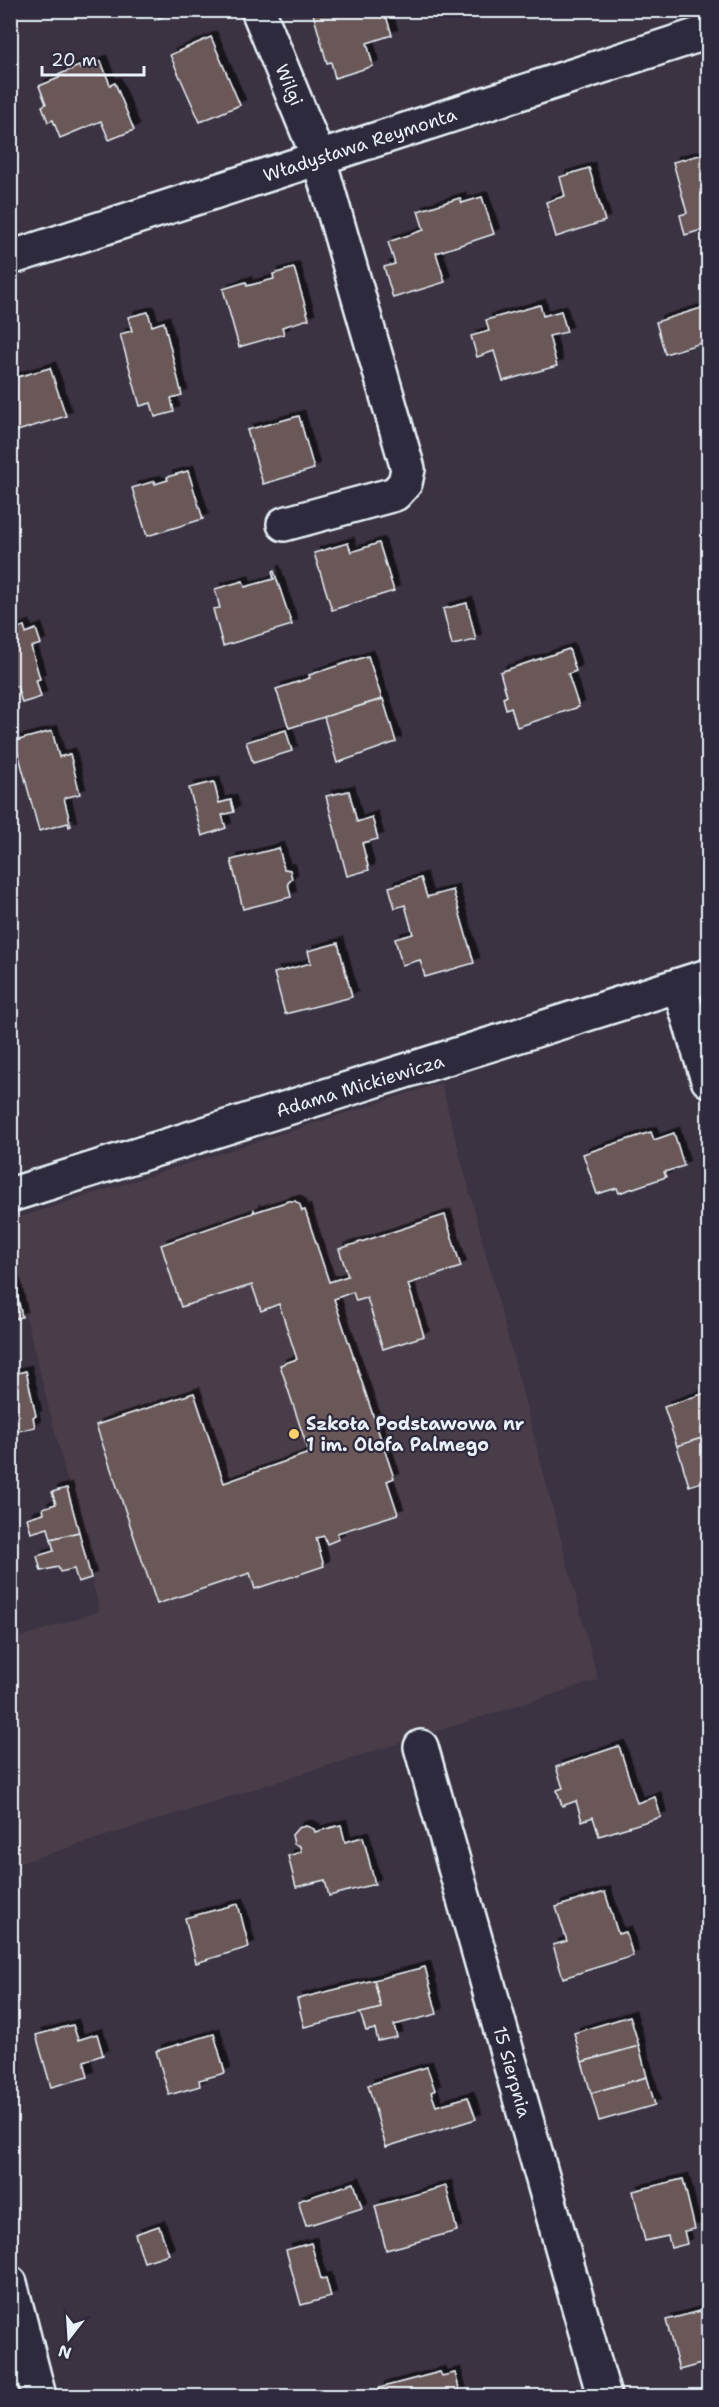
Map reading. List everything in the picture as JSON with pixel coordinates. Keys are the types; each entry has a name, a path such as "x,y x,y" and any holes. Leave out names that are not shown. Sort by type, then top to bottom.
{"street":[{"name":"Wilgi","path":"258,10 320,159 408,469 405,483 395,494 284,524"},
{"name":"Władysława Reymonta","path":"10,258 708,32"},
{"path":"694,981 708,1080"},
{"name":"Adama Mickiewicza","path":"10,1195 694,981"},
{"name":"15 Sierpnia","path":"421,1747 604,2397"},
{"path":"10,2283 39,2397"}],"shaded area":[{"name":"Szkoła Podstawowa nr 1 im. Olofa Palmego","path":"441,1083 598,1680 11,1866 10,1641 100,1611 11,1257 11,1220"}],"building":[{"path":"151,10 178,10 155,20"},
{"path":"312,10 384,10 392,35 367,43 373,66 335,78 331,62 327,63"},
{"path":"211,37 240,105 200,122 170,55"},
{"path":"101,61 110,85 115,83 134,130 109,140 101,121 60,138 53,120 48,122 42,106 46,104 39,86 79,66 80,69"},
{"path":"708,153 708,228 685,235 680,215 687,213 673,162"},
{"path":"589,168 605,221 556,237 546,202 565,196 560,177"},
{"path":"482,197 494,234 436,253 445,282 393,298 384,267 395,264 388,242 424,230 418,211 460,198 462,203"},
{"path":"294,268 309,319 282,327 284,334 239,347 223,289 246,282 247,286 274,279 273,274"},
{"path":"540,305 543,316 561,311 567,332 549,336 557,366 503,381 494,351 477,357 471,336 489,331 486,320"},
{"path":"708,306 708,341 665,354 656,322"},
{"path":"148,312 152,326 164,322 182,395 171,398 174,412 155,417 151,403 140,406 120,334 132,331 128,317"},
{"path":"50,368 66,416 11,433 10,379"},
{"path":"299,416 314,469 263,484 247,430"},
{"path":"188,471 203,519 147,536 132,488 155,481 155,484 168,480 167,477"},
{"path":"348,543 351,552 379,543 394,591 332,610 314,553"},
{"path":"274,571 292,625 223,646 213,609 220,608 215,589 243,581 245,587 274,579 272,572"},
{"path":"467,603 476,640 452,645 443,609"},
{"path":"24,626 26,633 36,629 41,644 31,647 40,679 36,680 41,697 22,703 17,686 10,688 10,631"},
{"path":"569,649 576,671 568,674 579,707 517,727 511,707 506,709 503,698 507,696 500,672"},
{"path":"368,656 382,699 289,728 276,689 310,678 309,675"},
{"path":"383,699 396,742 337,763 324,717"},
{"path":"286,730 292,751 253,763 246,742"},
{"path":"52,731 59,757 70,754 80,794 64,798 71,826 69,827 68,823 39,831 15,741"},
{"path":"214,782 219,803 231,800 234,812 222,815 226,828 202,836 189,788"},
{"path":"349,791 357,822 372,817 378,839 362,843 369,870 347,876 326,796"},
{"path":"279,848 284,869 290,870 292,879 288,883 291,897 243,909 231,860"},
{"path":"421,878 427,897 453,890 474,963 425,977 420,960 402,965 395,939 413,934 405,905 395,908 389,887"},
{"path":"338,943 352,997 285,1014 274,973 311,963 308,951"},
{"path":"651,1132 654,1140 674,1133 684,1166 664,1172 666,1177 619,1193 617,1188 597,1194 583,1154"},
{"path":"295,1201 300,1205 302,1211 305,1210 329,1282 348,1276 339,1249 445,1215 461,1267 408,1284 424,1336 383,1349 367,1298 356,1301 353,1292 334,1299 394,1478 387,1481 398,1514 337,1533 339,1539 327,1544 324,1536 316,1538 324,1566 255,1589 250,1573 157,1604 96,1425 194,1393 224,1483 309,1453 280,1365 297,1359 279,1304 261,1311 252,1285 181,1307 161,1245 253,1213 254,1210 255,1212"},
{"path":"15,1285 22,1317 10,1319 10,1286"},
{"path":"26,1371 36,1416 33,1417 35,1427 10,1433 10,1375"},
{"path":"708,1392 708,1436 677,1446 664,1407"},
{"path":"708,1436 708,1480 689,1486 677,1446"},
{"path":"67,1488 79,1532 51,1539 48,1528 31,1533 27,1518 44,1513 43,1508 56,1504 52,1492"},
{"path":"79,1532 91,1578 78,1582 74,1569 60,1572 58,1567 41,1571 37,1556 54,1551 51,1539"},
{"path":"619,1746 637,1803 655,1797 661,1817 599,1836 593,1817 582,1821 576,1801 562,1806 557,1790 563,1788 556,1767"},
{"path":"341,1825 345,1842 363,1837 375,1884 329,1896 325,1880 296,1887 288,1856 301,1852 300,1846 294,1844 292,1835 298,1828 306,1826 314,1829 315,1832"},
{"path":"605,1892 618,1934 626,1932 633,1956 563,1978 553,1945 567,1941 556,1907"},
{"path":"238,1904 249,1947 196,1963 185,1918"},
{"path":"425,1967 437,2014 394,2025 397,2037 378,2041 375,2029 366,2031 360,2013 381,2008 374,1980"},
{"path":"374,1980 381,2008 304,2027 297,1999"},
{"path":"630,2016 639,2046 582,2062 574,2033"},
{"path":"73,2025 78,2040 97,2034 103,2055 84,2061 88,2077 51,2087 36,2035"},
{"path":"214,2034 225,2073 199,2080 200,2086 169,2095 156,2051"},
{"path":"639,2046 647,2077 591,2093 582,2062"},
{"path":"427,2067 435,2090 431,2092 436,2106 468,2097 476,2119 386,2147 368,2085"},
{"path":"647,2077 655,2105 599,2121 591,2093"},
{"path":"683,2179 695,2229 684,2231 687,2244 671,2248 668,2236 645,2241 633,2191"},
{"path":"354,2183 362,2208 306,2226 298,2201"},
{"path":"446,2186 457,2231 386,2250 375,2206"},
{"path":"159,2226 169,2254 144,2262 135,2234"},
{"path":"311,2243 321,2279 326,2278 331,2297 301,2305 286,2250"},
{"path":"708,2309 708,2376 704,2377 701,2364 679,2370 666,2320"},
{"path":"440,2372 442,2376 455,2373 461,2396 381,2396 379,2388"}],"place":[{"name":"Szkoła Podstawowa nr 1 im. Olofa Palmego","path":"294,1434"}]}
